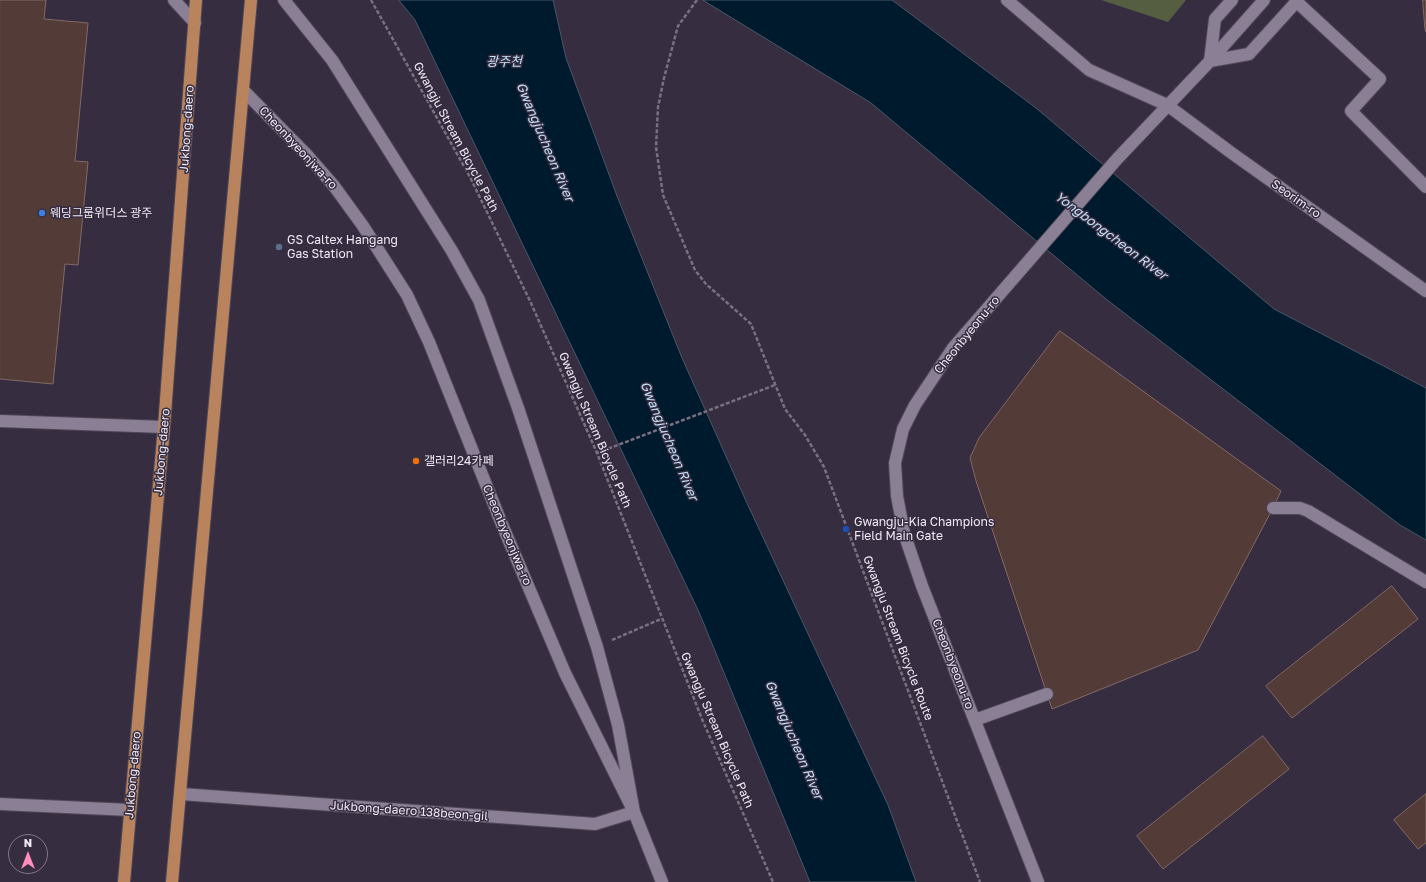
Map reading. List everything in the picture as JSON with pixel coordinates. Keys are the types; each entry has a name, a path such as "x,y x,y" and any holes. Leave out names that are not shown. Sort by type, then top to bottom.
{"main road":[{"name":"Jukbong-daero","path":"124,882 164,427 196,0"},
{"path":"172,882 251,0"}],"street":[{"path":"174,0 194,22"},
{"path":"284,0 332,60 452,251 479,300 518,408 597,647 618,725 634,812"},
{"path":"1006,0 1089,70 1167,105"},
{"path":"1232,0 1215,20 1210,61 1249,54 1298,1 1380,79 1351,111 1426,187"},
{"name":"Cheonbyeonu-ro","path":"1038,882 922,586 904,533 897,496 895,463 903,429 915,405 953,348 1117,159 1210,61 1264,0"},
{"name":"Cheonbyeonjwa-ro","path":"243,90 307,155 334,186 364,226 406,296 429,342 501,522 565,673 634,812 662,882"},
{"name":"Seorim-ro","path":"1167,105 1233,154 1426,291"},
{"path":"0,421 164,427"},
{"path":"1273,508 1300,508 1308,511 1426,582"},
{"path":"975,720 1047,694"},
{"name":"Jukbong-daero 138beon-gil","path":"181,794 595,824 634,812"},
{"path":"0,804 130,810"}],"path":[{"name":"Gwangju Stream Bicycle Path","path":"371,0 470,177 531,304 597,453 661,619 702,719 773,882"},
{"name":"Gwangju Stream Bicycle Route","path":"697,0 678,26 658,107 656,147 663,194 695,270 706,284 751,324 785,409 805,435 824,467 980,882"},
{"path":"597,453 775,386"},
{"path":"597,647 661,619"}],"green space":[{"path":"1101,0 1186,0 1168,22"}],"water":[{"name":"광주천","path":"399,0 553,0 566,58 617,196 682,358 746,501 888,805 916,882 810,882 699,612 415,20"},
{"name":"Yongbongcheon River","path":"703,0 892,0 1036,108 1274,309 1426,388 1426,540 1400,525 1106,299 871,103"}],"building":[{"name":"웨딩그룹위더스 광주","path":"0,0 46,0 44,19 88,23 75,161 88,162 78,265 65,264 53,384 0,379"},
{"path":"1423,0 1426,0 1426,32 1425,29"},
{"path":"1060,331 1281,491 1198,650 1052,709 976,481 970,458 979,438"},
{"path":"1392,586 1418,619 1292,718 1266,686"},
{"path":"1263,736 1289,769 1163,869 1137,836"},
{"path":"1426,794 1426,843 1418,849 1394,820"}],"place":[{"name":"웨딩그룹위더스 광주","path":"42,213"},
{"name":"GS Caltex Hangang Gas Station","path":"279,247"},
{"name":"갤러리24카페","path":"416,461"},
{"name":"Gwangju-Kia Champions Field Main Gate","path":"846,529"}],"water label":[{"name":"Gwangjucheon River","path":"545,142"},
{"name":"Gwangjucheon River","path":"669,441"},
{"name":"Gwangjucheon River","path":"794,740"}]}
